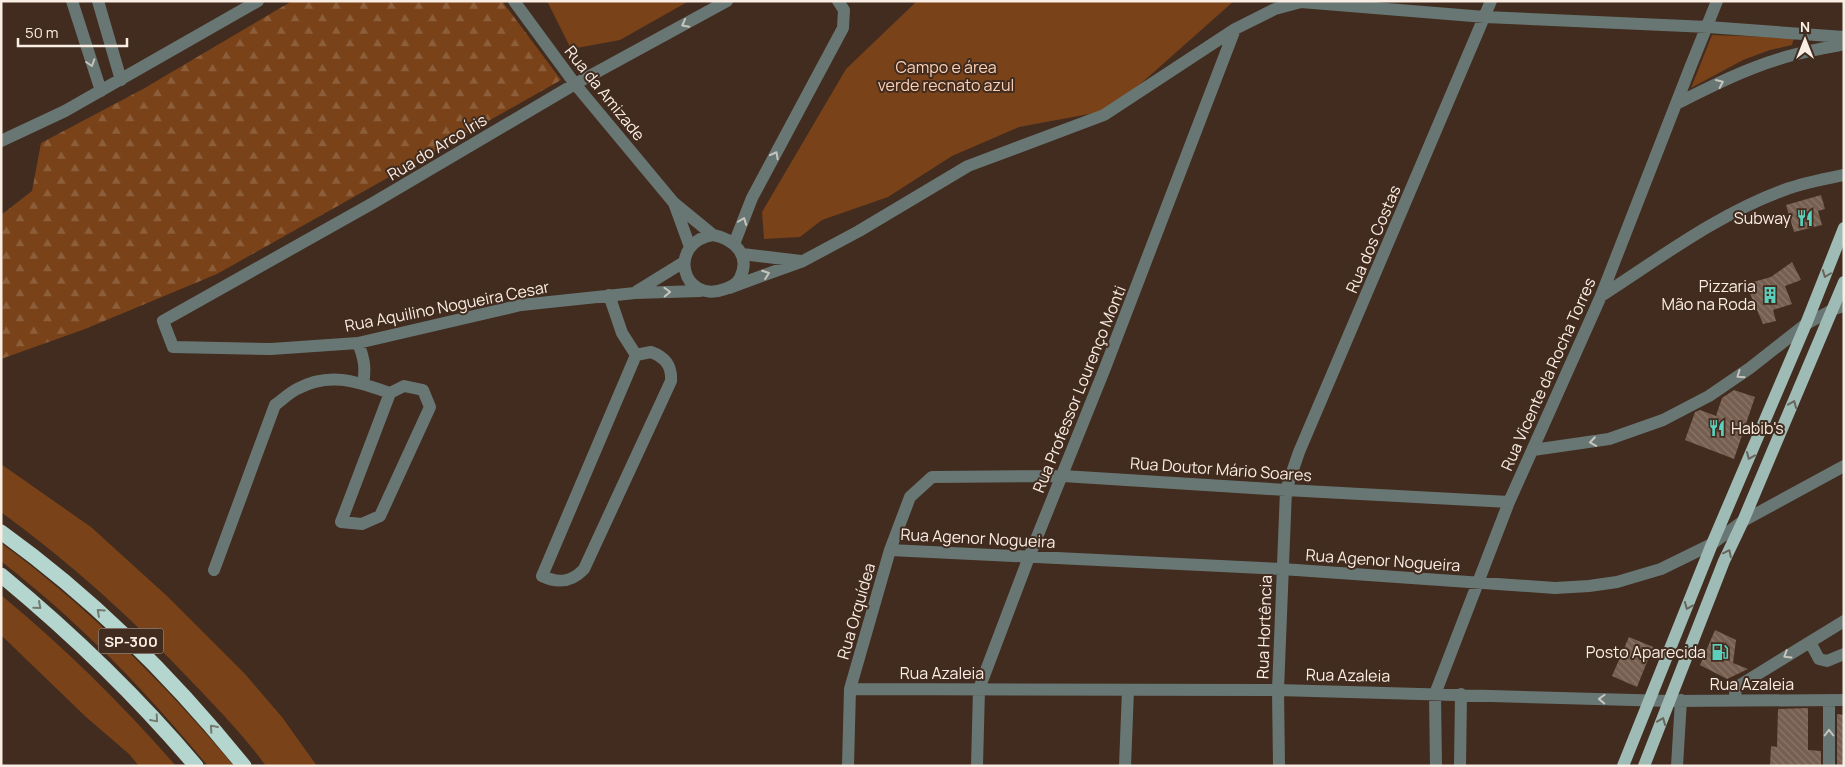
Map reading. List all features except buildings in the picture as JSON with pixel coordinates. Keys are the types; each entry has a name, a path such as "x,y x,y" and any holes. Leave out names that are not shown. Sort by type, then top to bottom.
{"highway":[{"name":"SP-300","path":"1,532 61,579 122,632 158,668 244,766"},
{"name":"SP-300","path":"1,574 75,638 147,710 196,766"}],"main road":[{"path":"1622,766 1844,228"},
{"path":"1644,766 1675,701 1724,561 1839,308 1844,282"}],"street":[{"path":"72,1 100,91"},
{"path":"98,1 121,80"},
{"path":"1,141 65,112 258,1"},
{"name":"Rua da Amizade","path":"514,1 574,84 674,203 713,235"},
{"name":"Rua do Arco Íris","path":"163,321 373,203 574,84 728,1"},
{"path":"738,249 752,198 842,28 844,10 838,1"},
{"name":"Rua dos Costas","path":"1286,490 1299,452 1491,1"},
{"name":"Rua Vicente da Rocha Torres","path":"1436,766 1435,694 1509,502 1601,296 1717,1"},
{"path":"730,288 738,282 743,272 744,261 738,249 724,237 713,235 695,242 690,247 684,262 686,275 700,291 718,292 730,288 803,261 968,166 1104,115 1235,29 1276,9 1301,2 1485,17 1708,26 1844,37"},
{"name":"Rua Professor Lourenço Monti","path":"977,766 979,689 1235,29"},
{"path":"1676,104 1722,81 1760,66 1808,51 1844,44"},
{"path":"1601,296 1686,240 1744,208 1784,189 1844,175"},
{"name":"Rua da Amizade","path":"674,203 690,247"},
{"path":"738,249 803,261"},
{"name":"Rua Aquilino Nogueira Cesar","path":"635,293 684,262"},
{"name":"Rua Aquilino Nogueira Cesar","path":"163,321 174,347 271,350 358,343 521,305 609,295 700,291"},
{"path":"609,295 622,333 636,355"},
{"path":"1532,450 1608,439 1663,420 1709,396 1750,368 1806,324 1839,308"},
{"path":"358,343 364,356 363,384"},
{"path":"651,352 665,359 669,366 671,381 584,569 578,576 569,580 560,582 551,580 542,576 636,355 651,352"},
{"path":"214,570 275,405 296,389 322,380 349,380 390,393 404,386 423,390 430,407 380,516 362,524 341,522 390,393"},
{"name":"Rua Agenor Nogueira","path":"890,550 1282,569 1556,588 1589,586 1618,582 1661,569 1712,544 1743,521 1844,466"},
{"name":"Rua Doutor Mário Soares","path":"932,478 1062,476 1509,502"},
{"name":"Rua Orquídea","path":"848,766 850,689 890,550 910,497 932,478"},
{"name":"Rua Hortência","path":"1279,766 1278,690 1286,490"},
{"path":"1736,700 1735,691 1740,685 1844,622"},
{"path":"1810,642 1819,659 1827,661 1844,654"},
{"name":"Rua Azaleia","path":"850,689 1278,690 1675,701 1844,700"},
{"path":"1125,766 1128,690"},
{"path":"1460,766 1461,694"},
{"path":"1829,700 1829,766"},
{"path":"1675,701 1677,766"}],"green space":[{"path":"292,1 502,1 561,80 217,274 85,329 1,359 1,215 32,191 41,143 143,89"},
{"path":"547,1 689,1 620,40 571,49"},
{"name":"Campo e área verde recnato azul","path":"917,1 1234,1 1111,110 1019,127 952,156 888,197 822,220 800,237 764,239 762,212 846,69"},
{"path":"1712,35 1794,38 1792,45 1770,50 1743,60 1691,88"},
{"path":"1,464 91,527 167,596 245,674 282,717 317,766 266,766 222,713 125,615 52,551 1,512"},
{"path":"1,543 64,593 124,647 180,705 234,766 208,766 112,659 59,609 1,561"},
{"path":"1,595 92,677 135,720 176,766 139,766 129,754 86,717 1,635"}],"place":[{"name":"Subway","path":"1805,218"},
{"name":"Pizzaria Mão na Roda","path":"1770,295"},
{"name":"Habib's","path":"1717,428"},
{"name":"Posto Aparecida","path":"1720,652"}]}
